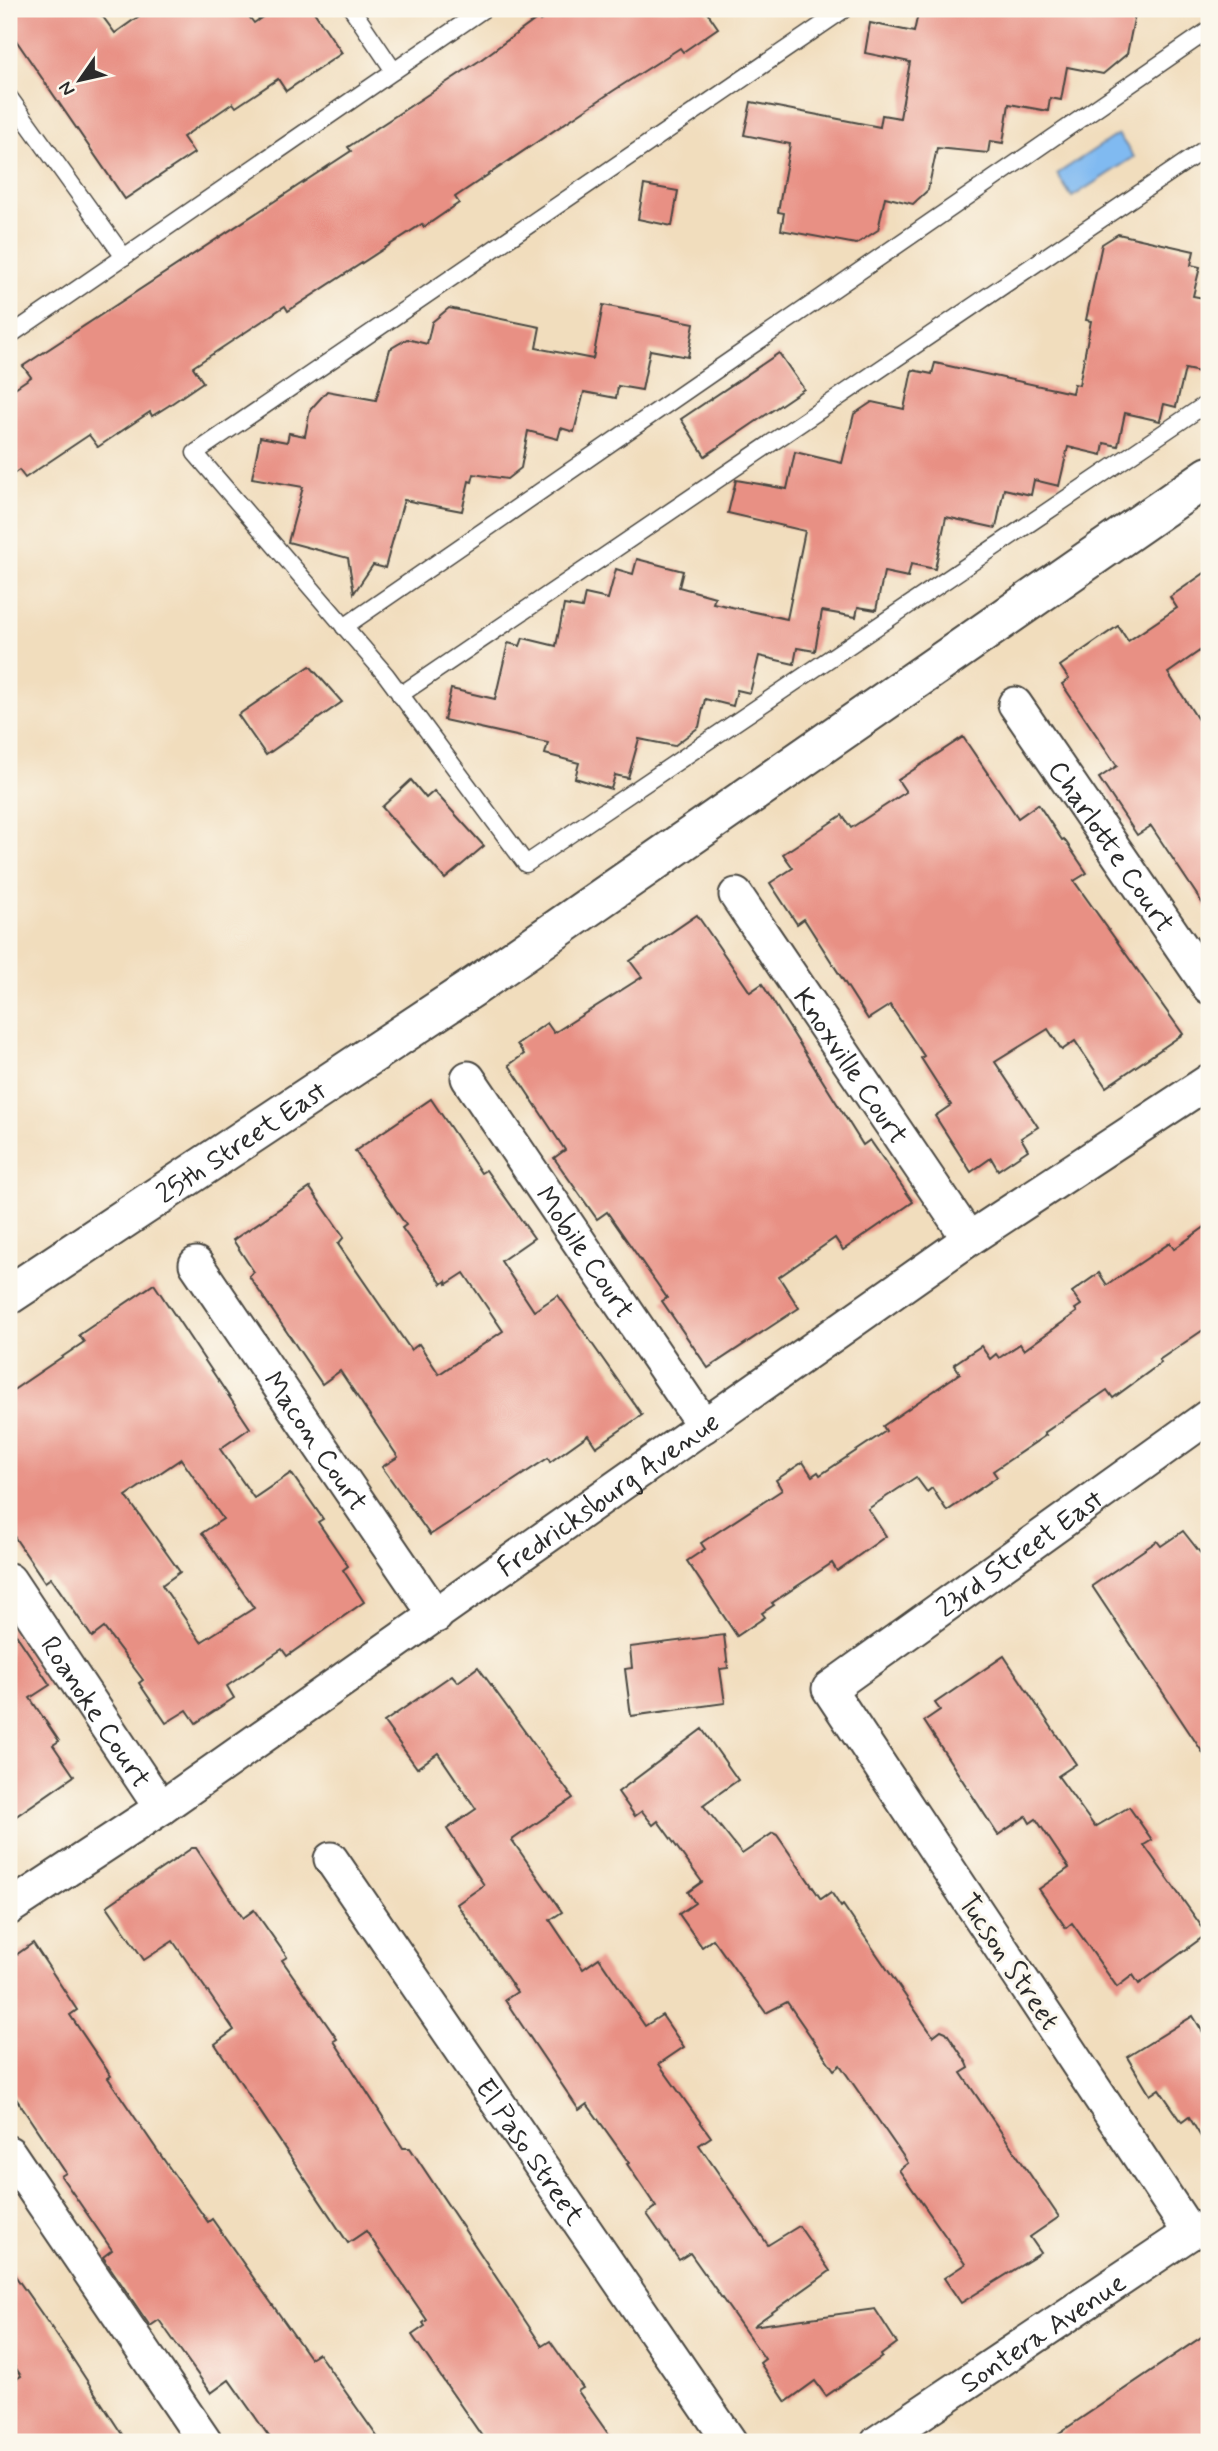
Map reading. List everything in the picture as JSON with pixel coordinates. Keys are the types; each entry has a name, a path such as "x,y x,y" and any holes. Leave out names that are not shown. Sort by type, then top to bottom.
{"street":[{"name":"25th Street East","path":"9,1295 472,988 1209,476"},
{"name":"Charlotte Court","path":"1015,704 1209,987"},
{"name":"Knoxville Court","path":"736,895 969,1239"},
{"name":"Mobile Court","path":"468,1078 704,1426"},
{"name":"Fredricksburg Avenue","path":"9,1909 161,1808 969,1239 1209,1082"},
{"name":"Macon Court","path":"196,1264 436,1616"},
{"name":"23rd Street East","path":"829,1689 1209,1416"},
{"name":"Roanoke Court","path":"9,1580 161,1808"},
{"name":"Tucson Street","path":"829,1689 1200,2230"},
{"name":"El Paso Street","path":"331,1859 730,2442"},
{"path":"9,2153 205,2442"},
{"name":"Sontera Avenue","path":"878,2442 1200,2230"}],"lane":[{"path":"352,9 394,71"},
{"path":"9,336 484,9"},
{"path":"845,9 195,453 401,695 526,864 1209,402"},
{"path":"344,627 1209,30"},
{"path":"9,97 124,257"},
{"path":"401,695 1209,146"}],"water":[{"path":"1118,134 1134,157 1072,197 1057,174"}],"building":[{"path":"9,9 97,9 115,33 149,9 243,9 254,23 274,9 312,9 342,53 286,91 278,79 236,107 233,103 183,137 194,153 125,199 9,30"},
{"path":"559,9 705,9 718,28 683,52 680,48 613,91 455,197 459,203 424,227 422,224 288,311 285,306 193,367 203,382 168,406 152,416 150,412 98,447 89,435 25,478 19,470 9,477 9,392 31,377 23,366 351,151 348,147 479,61 538,18 540,21"},
{"path":"919,9 1136,9 1127,54 1103,74 1067,67 1061,100 1050,98 1048,111 1009,104 1003,143 990,141 988,153 937,148 928,190 913,204 885,197 878,230 856,244 781,230 784,213 778,212 790,144 744,135 751,102 880,127 882,115 900,118 910,62 865,53 870,23 914,32"},
{"path":"644,185 678,191 672,226 638,219"},
{"path":"1118,234 1194,251 1191,265 1200,267 1193,296 1209,299 1209,374 1185,369 1176,407 1164,404 1160,421 1125,413 1118,446 1104,443 1102,455 1068,447 1059,486 1034,480 1031,495 1004,489 996,528 946,517 935,569 911,564 908,577 884,572 876,610 858,607 856,617 822,611 815,651 797,648 794,664 759,656 750,693 737,690 733,706 705,699 699,727 674,746 639,739 628,778 615,775 611,789 575,778 579,763 545,754 548,743 444,720 451,689 495,699 508,643 520,646 523,638 556,646 564,605 582,608 585,594 608,599 616,569 633,574 637,559 683,571 679,587 715,597 713,603 787,619 805,531 728,513 736,480 787,489 795,452 842,463 854,414 872,402 904,409 912,370 932,374 935,363 1072,393 1074,384 1079,385 1091,321 1086,320 1102,244"},
{"path":"603,305 694,323 688,357 650,350 642,390 618,386 616,398 584,392 574,432 561,428 558,439 528,431 521,468 507,479 474,474 472,482 469,481 462,511 404,500 385,568 373,565 354,593 348,558 288,542 303,487 252,478 260,437 287,442 289,433 305,436 310,410 327,391 376,400 390,349 407,339 427,344 432,322 449,308 540,327 536,348 593,359"},
{"path":"779,353 804,389 705,456 681,419"},
{"path":"1209,570 1209,656 1204,648 1168,673 1209,737 1209,913 1151,826 1137,835 1099,778 1117,766 1062,684 1069,679 1060,666 1118,626 1128,641 1177,608 1170,597"},
{"path":"310,666 342,702 266,755 238,715"},
{"path":"963,737 1018,818 1038,804 1062,840 1064,839 1087,873 1074,881 1183,1034 1106,1087 1075,1041 1062,1050 1048,1029 995,1062 1038,1127 1021,1138 1028,1150 998,1170 991,1158 971,1172 935,1116 951,1105 921,1058 924,1056 890,1005 868,1019 804,919 797,924 770,883 793,868 783,854 842,815 851,828 906,792 898,780"},
{"path":"411,780 426,798 434,791 484,846 445,879 382,807"},
{"path":"697,915 750,992 762,984 863,1145 870,1140 913,1202 843,1250 835,1238 779,1277 799,1308 708,1368 662,1301 667,1298 607,1212 597,1219 554,1158 565,1150 509,1065 524,1054 517,1044 547,1023 554,1033 642,977 630,961"},
{"path":"431,1099 481,1173 486,1170 534,1238 501,1261 534,1311 558,1295 642,1415 596,1447 588,1435 550,1462 548,1458 430,1535 382,1467 398,1457 340,1371 322,1384 249,1276 254,1272 233,1240 310,1188 344,1237 338,1244 411,1350 419,1344 439,1374 503,1331 464,1273 447,1284 446,1281 442,1284 402,1228 406,1225 355,1151"},
{"path":"1209,1224 1209,1326 1159,1360 1161,1363 1113,1398 1107,1390 1044,1433 1046,1435 993,1471 997,1477 947,1511 932,1488 927,1492 916,1477 868,1509 886,1536 837,1571 832,1563 772,1603 774,1605 762,1613 765,1617 737,1636 687,1561 705,1549 701,1543 782,1490 776,1480 803,1462 812,1476 818,1472 820,1475 886,1431 883,1426 960,1373 954,1364 981,1346 990,1359 996,1354 999,1358 1020,1344 1024,1350 1077,1312 1075,1309 1081,1305 1072,1292 1099,1273 1107,1285 1170,1243 1174,1249"},
{"path":"154,1284 250,1428 220,1449 254,1498 291,1473 323,1519 318,1522 348,1566 343,1570 364,1602 287,1656 282,1649 227,1686 234,1698 196,1723 187,1710 166,1723 139,1683 143,1680 104,1628 92,1637 51,1578 45,1582 9,1529 9,1393 84,1342 79,1335","holes":["181,1459 223,1519 202,1533 254,1608 201,1642 162,1585 180,1572 126,1496"]},
{"path":"1183,1531 1209,1564 1209,1762 1092,1586 1157,1541 1161,1546"},
{"path":"9,1624 50,1685 30,1698 59,1741 53,1745 74,1776 9,1821"},
{"path":"724,1635 728,1668 720,1669 725,1703 631,1716 625,1669 632,1668 630,1647"},
{"path":"1004,1656 1076,1764 1058,1776 1095,1827 1129,1807 1152,1840 1144,1845 1207,1934 1139,1984 1133,1975 1117,1987 1072,1923 1066,1928 1039,1889 1069,1868 1036,1819 1030,1823 1026,1816 998,1835 924,1721 940,1710 935,1703"},
{"path":"478,1667 573,1798 512,1840 562,1912 550,1920 583,1969 599,1958 645,2026 662,2015 684,2047 659,2064 711,2137 699,2145 768,2245 799,2226 830,2271 753,2326 875,2309 897,2343 881,2355 882,2357 826,2396 815,2381 786,2402 760,2363 765,2359 690,2253 679,2260 647,2214 656,2207 627,2164 629,2163 587,2104 579,2110 505,2000 517,1992 457,1904 484,1885 447,1829 476,1809 438,1753 417,1768 384,1722 452,1675 458,1682"},
{"path":"702,1729 738,1780 703,1805 742,1854 773,1833 777,1835 821,1899 831,1892 841,1907 843,1905 933,2036 941,2030 946,2032 969,2068 961,2073 1059,2217 1030,2237 1041,2253 961,2303 944,2278 965,2264 899,2170 908,2163 840,2065 834,2070 787,2002 766,2013 713,1939 702,1947 679,1914 695,1903 688,1892 702,1882 658,1821 653,1825 642,1811 635,1816 618,1792"},
{"path":"192,1848 196,1848 243,1918 254,1910 287,1957 282,1960 337,2039 334,2041 403,2148 410,2148 542,2346 550,2341 583,2388 578,2391 614,2442 486,2442 412,2335 425,2326 423,2323 427,2320 366,2231 348,2243 215,2044 234,2030 173,1941 144,1960 107,1906"},
{"path":"33,1943 77,2010 70,2015 111,2076 108,2078 166,2163 208,2222 212,2219 310,2358 318,2353 381,2442 273,2442 229,2380 211,2393 159,2320 150,2326 103,2257 112,2250 61,2176 66,2173 9,2088 9,1960"},
{"path":"1193,2016 1209,2042 1209,2150 1189,2117 1182,2122 1159,2089 1150,2095 1127,2057"},
{"path":"9,2267 127,2442 9,2442 9,2384 21,2376 9,2358"},
{"path":"1209,2332 1209,2431 1193,2442 1046,2442"}]}
